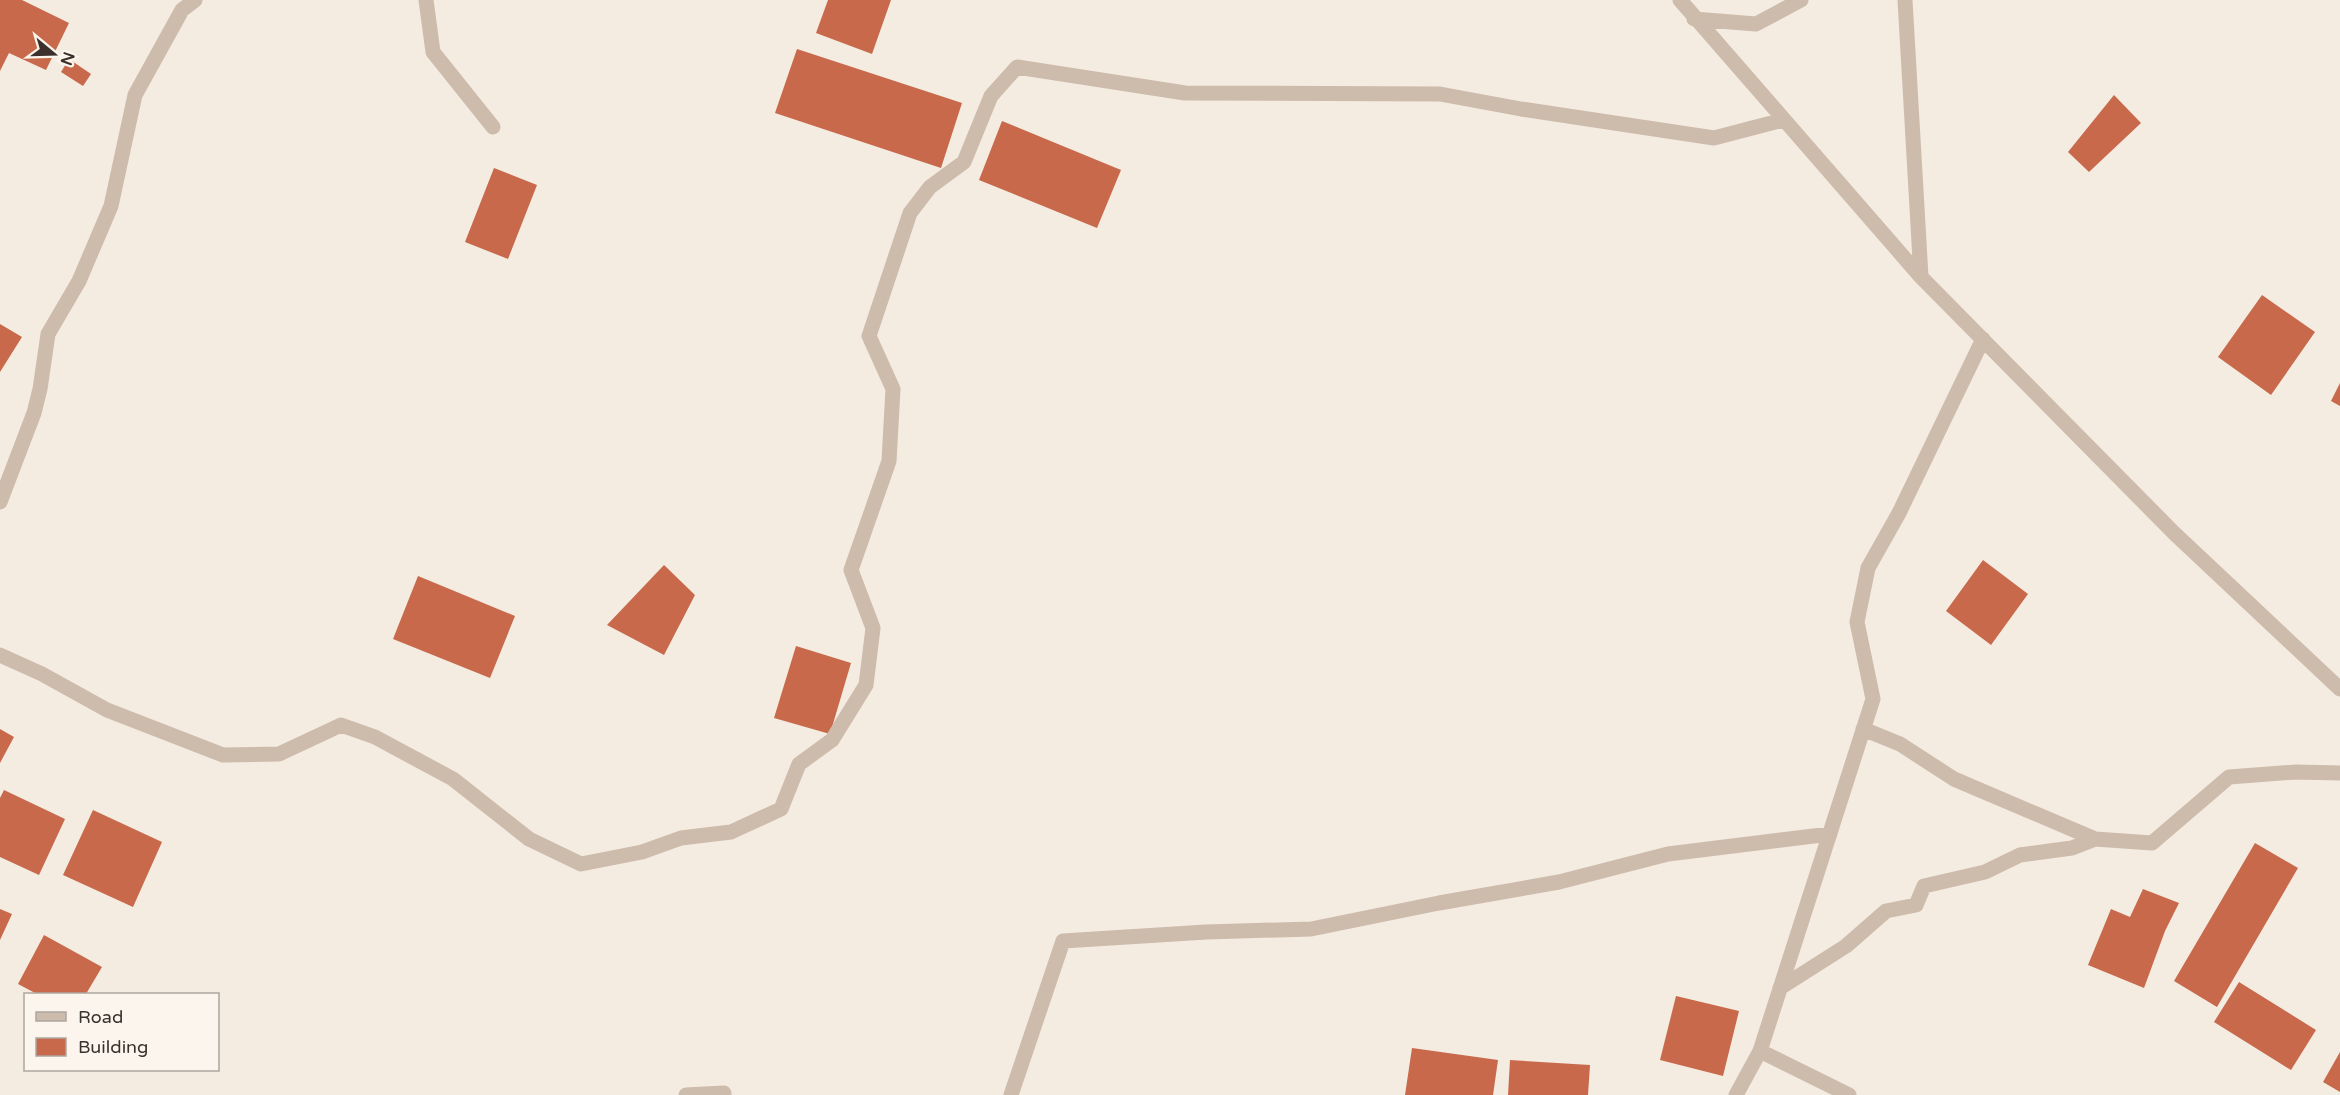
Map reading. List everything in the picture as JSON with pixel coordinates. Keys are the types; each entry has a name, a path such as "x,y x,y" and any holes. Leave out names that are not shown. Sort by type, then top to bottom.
{"street":[{"path":"0,502 34,413 48,334 80,281 111,206 135,95 182,10 195,0"},
{"path":"426,0 433,52 493,127"},
{"path":"1680,0 1694,19 1921,277 2174,533 2340,688"},
{"path":"1694,19 1756,24 1801,0"},
{"path":"1905,0 1921,277"},
{"path":"0,655 42,674 107,710 223,755 279,754 341,725 375,737 453,779 529,838 580,864 642,852 681,838 731,832 781,809 799,764 832,740 866,686 873,628 851,570 889,461 893,389 868,336 910,213 930,187 964,162 991,96 1017,68 1185,93 1440,94 1521,109 1714,138 1783,120"},
{"path":"1736,1095 1760,1051 1873,699 1857,622 1868,568 1899,513 1983,339"},
{"path":"1863,729 1900,744 1954,779 2095,838 2152,843 2229,777 2296,772 2340,773"},
{"path":"1011,1095 1063,941 1206,932 1311,929 1559,882 1668,854 1830,834"},
{"path":"1780,988 1846,946 1886,911 1916,904 1924,886 1985,872 2020,855 2072,848 2095,838"},
{"path":"1760,1051 1849,1095"},
{"path":"686,1095 724,1093 724,1095"}],"building":[{"path":"0,0 22,0 69,23 46,70 9,53 0,71"},
{"path":"828,0 891,0 872,54 816,33"},
{"path":"797,49 962,103 941,168 775,113"},
{"path":"69,59 91,74 83,86 61,72"},
{"path":"2114,95 2141,123 2089,172 2068,152"},
{"path":"1002,121 1121,170 1097,228 979,180"},
{"path":"494,168 537,185 508,259 465,242"},
{"path":"2262,295 2315,332 2271,395 2218,357"},
{"path":"0,324 22,337 0,372"},
{"path":"2340,383 2340,406 2331,401"},
{"path":"1983,560 2028,594 1991,645 1946,611"},
{"path":"664,565 695,595 664,655 607,625"},
{"path":"418,576 515,616 490,678 393,639"},
{"path":"796,646 851,663 830,734 774,718"},
{"path":"0,729 14,737 0,763"},
{"path":"4,790 65,819 39,875 0,857 0,798"},
{"path":"93,810 162,842 133,907 63,875"},
{"path":"2255,843 2298,868 2217,1007 2174,981"},
{"path":"2143,889 2179,903 2165,931 2144,988 2088,965 2111,909 2130,917"},
{"path":"0,909 12,914 0,940"},
{"path":"44,935 102,967 87,993 35,993 18,984"},
{"path":"2239,982 2316,1030 2291,1070 2214,1022"},
{"path":"1676,996 1739,1011 1723,1076 1660,1060"},
{"path":"1412,1048 1498,1060 1493,1095 1405,1095"},
{"path":"2340,1052 2340,1092 2323,1082"},
{"path":"1510,1060 1590,1065 1588,1095 1508,1095"}]}
